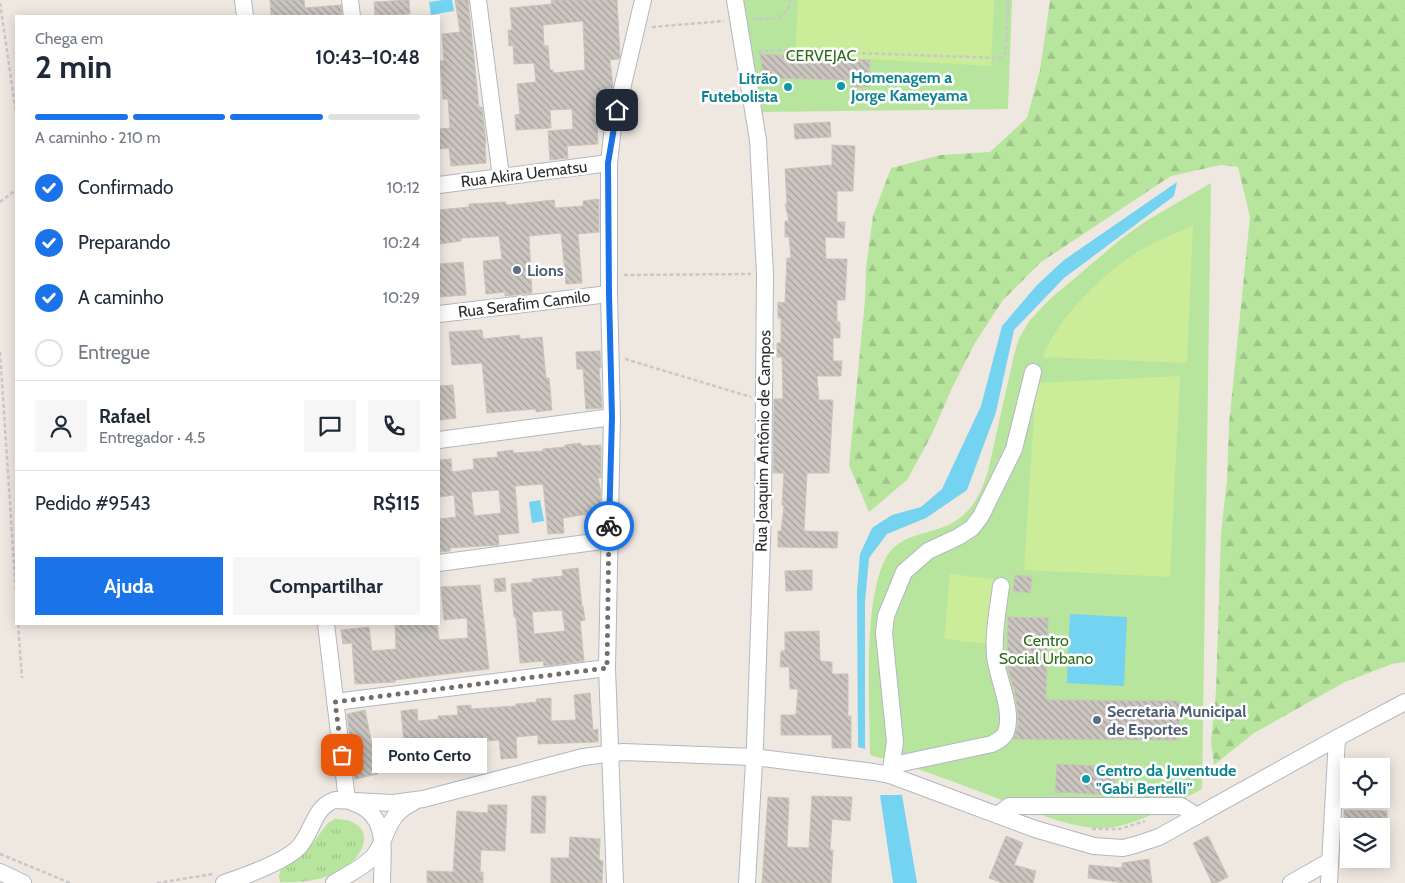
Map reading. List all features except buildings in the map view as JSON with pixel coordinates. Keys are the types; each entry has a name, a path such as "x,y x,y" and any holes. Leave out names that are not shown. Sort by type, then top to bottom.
{"street":[{"path":"243,0 245,15"},
{"path":"350,0 352,15"},
{"path":"478,0 501,177"},
{"path":"615,883 607,668 612,417 608,163 613,127 643,0"},
{"name":"Rua Joaquim Antônio de Campos","path":"735,0 758,140 765,274 763,512 754,757 747,883"},
{"name":"Rua Akira Uematsu","path":"440,185 608,163"},
{"name":"Rua Serafim Camilo","path":"440,314 609,294"},
{"path":"891,770 895,742 884,633 886,616 904,572 928,551 958,538 972,528 982,516 1014,449 1033,372"},
{"path":"440,440 612,417"},
{"path":"440,564 609,540"},
{"path":"220,878 262,868 282,860 303,843 317,813 328,802 335,800 393,803 423,799 569,761 611,753 636,752 754,757 852,768 891,770 992,744 1000,740 1006,733 1008,722 1007,708 995,650 1001,586"},
{"path":"326,625 348,800"},
{"path":"335,702 607,668"},
{"path":"891,770 1035,829 1094,846 1123,848 1159,837 1405,702"},
{"path":"1329,883 1337,738"},
{"path":"334,883 366,863 376,852 397,812 423,799"},
{"path":"348,800 359,804 373,814 378,821 382,842 382,883"},
{"path":"999,814 1008,806 1181,806 1197,816"},
{"path":"1290,883 1330,861"},
{"path":"255,883 262,868"},
{"path":"0,872 22,883"}],"path":[{"path":"635,28 776,17 784,15 789,10 790,0"},
{"path":"744,54 773,50 997,58 1003,56 1006,52 1008,0"},
{"path":"0,3 15,106"},
{"path":"0,202 15,191"},
{"path":"609,275 765,274"},
{"path":"0,352 15,579"},
{"path":"611,355 764,401"},
{"path":"18,625 22,678"},
{"path":"1090,829 1120,829 1150,819"},
{"path":"0,854 70,883"},
{"path":"156,883 220,878"}],"green space":[{"name":"CERVEJAC","path":"739,0 1012,0 1008,109 757,112"},
{"path":"798,0 994,0 991,66 795,55"},
{"path":"1050,0 1405,0 1405,662 1392,664 1345,682 1254,733 1214,765 1211,741 1216,691 1221,533 1227,480 1229,424 1250,217 1238,167 1221,165 1171,176 1041,262 1003,300 975,343 952,388 931,436 907,480 869,512 849,465 865,300 866,268 873,216 891,168 941,155 990,152 1027,118 1040,70"},
{"name":"Centro Social Urbano","path":"1211,183 1202,789 1156,813 1131,823 1107,828 1094,828 1056,820 905,765 870,755 869,652 871,624 879,575 887,556 901,542 954,522 966,513 975,501 988,472 1019,338 1030,320 1050,299 1121,239 1146,221"},
{"path":"1193,225 1187,363 1043,357 1049,342 1069,313 1110,272 1144,248"},
{"path":"1180,376 1170,577 1024,570 1036,383"},
{"path":"950,574 994,579 988,644 944,639"},
{"path":"335,819 347,820 356,824 364,835 361,851 355,859 332,875 306,881 280,882 281,869 305,853 328,823"}],"water":[{"path":"452,0 454,11 431,15 429,2"},
{"path":"1177,182 1174,196 1064,278 1014,330 996,412 967,490 926,518 887,534 869,558 865,602 865,749 858,747 857,591 860,554 872,528 892,515 921,507 942,489 981,406 1002,326 1037,285 1064,260"},
{"path":"540,500 544,521 532,523 529,502"},
{"path":"1070,614 1127,617 1124,686 1067,683"},
{"path":"880,795 902,795 917,883 893,883"}],"way so far":[{"path":"342,755 335,702 607,668 609,526"}],"place":[{"name":"Homenagem a Jorge Kameyama","path":"841,86"},
{"name":"Litrão Futebolista","path":"788,87"},
{"name":"Lions","path":"517,270"},
{"name":"Secretaria Municipal de Esportes","path":"1097,720"},
{"name":"Ponto Certo","path":"342,755"},
{"name":"Centro da Juventude \"Gabi Bertelli\"","path":"1086,779"}],"route":[{"path":"609,526 612,417 608,163 617,110"}]}
